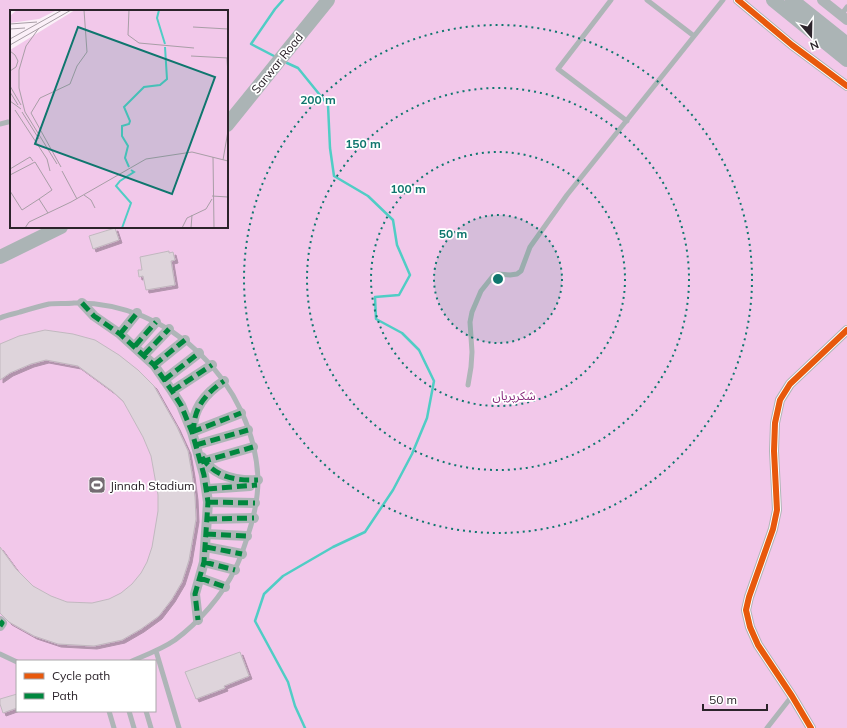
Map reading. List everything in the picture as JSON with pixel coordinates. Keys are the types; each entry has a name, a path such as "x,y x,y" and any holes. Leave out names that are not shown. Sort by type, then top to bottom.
{"main road":[{"name":"Sarwar Road","path":"228,125 328,0"},
{"path":"773,0 847,60"},
{"path":"792,0 847,44"},
{"path":"0,257 59,228"}],"street":[{"path":"738,0 792,45 847,86"},
{"path":"822,0 845,14"},
{"path":"82,303 94,316 120,334 144,354 154,365 172,391 187,419 192,432 201,462 208,502 206,548 204,562 195,594 198,620"},
{"path":"120,334 137,313"},
{"path":"134,346 156,322"},
{"path":"144,354 169,329"},
{"path":"811,728 792,696 758,645 750,627 746,610 749,597 773,529 777,510 774,451 775,423 780,400 790,384 847,330"},
{"path":"154,365 185,340"},
{"path":"164,380 199,353"},
{"path":"172,391 212,365"},
{"path":"224,381 213,388 198,406 193,428 194,439 203,460 211,468 231,479 257,483"},
{"path":"192,432 241,413"},
{"path":"196,446 248,430"},
{"path":"201,462 253,447"},
{"path":"207,490 257,483"},
{"path":"208,502 256,503"},
{"path":"207,519 254,518"},
{"path":"206,534 247,536"},
{"path":"206,548 242,554"},
{"path":"204,562 235,570"},
{"path":"200,578 225,587"},
{"path":"0,621 2,623 0,626"}],"lane":[{"path":"611,0 558,69 627,121"},
{"path":"647,0 694,36"},
{"path":"468,384 471,367 470,322 472,312 481,291 493,276 498,274 517,274 521,270 530,248 567,195 722,0"},
{"path":"0,124 8,122"},
{"path":"0,318 51,304 100,304 137,313 169,329 185,340 212,365 224,381 248,430 253,447 257,483 256,503 254,518 235,570 225,587 198,620 174,640 156,651 134,660"},
{"path":"156,651 179,728"},
{"path":"0,654 16,662"},
{"path":"767,728 792,696"},
{"path":"109,712 114,728"},
{"path":"130,712 134,728"},
{"path":"146,712 151,728"}],"green space":[{"name":"شکرپریاں","path":"0,0 847,0 847,728 0,728"}],"building":[{"path":"115,228 119,240 93,249 89,236"},
{"path":"169,251 169,253 173,252 175,260 171,261 175,285 146,290 143,276 139,277 138,270 142,270 140,257"},
{"path":"45,330 73,334 95,340 119,355 138,370 154,386 177,427 188,451 192,474 196,519 189,560 182,582 172,599 159,616 122,640 94,646 58,644 34,636 9,622 0,613 0,547 16,569 33,586 51,596 67,602 92,603 109,599 121,593 132,584 141,573 147,562 152,547 158,511 158,495 151,456 143,437 123,401 112,391 78,366 46,360 31,364 10,373 0,380 0,344 19,336"},
{"path":"240,652 249,676 224,686 225,688 196,699 185,672"},
{"path":"16,694 16,708 3,713 0,699"}],"waterway":[{"path":"274,56 251,44 283,0"},
{"path":"287,63 298,68 328,105 330,148 334,176 368,196 393,220 397,245 410,275 399,295 375,297 376,319 402,333 419,350 434,381 427,418 412,454 393,490 365,532 333,547 283,576 264,594 255,621 288,682 295,706 305,728"}],"marked path":[{"path":"82,303 94,316 120,334 154,365 181,405 192,432 204,475 208,502 204,562 195,594 198,620"},
{"path":"120,334 137,313"},
{"path":"135,346 156,322"},
{"path":"144,355 169,329"},
{"path":"154,365 185,340"},
{"path":"164,380 199,353"},
{"path":"172,391 212,365"},
{"path":"194,433 195,416 202,402 211,391 224,381"},
{"path":"192,432 241,413"},
{"path":"196,445 248,430"},
{"path":"201,462 253,447"},
{"path":"202,457 213,469 226,476 242,480 258,480"},
{"path":"207,489 257,485"},
{"path":"208,502 255,503"},
{"path":"207,519 254,518"},
{"path":"206,534 247,536"},
{"path":"206,547 242,554"},
{"path":"204,562 235,570"},
{"path":"200,578 225,587"},
{"path":"0,621 2,623 0,626"}],"cycle path":[{"path":"738,0 792,45 847,86"},
{"path":"811,728 792,696 758,645 750,627 746,610 749,597 773,529 777,510 774,451 775,423 780,400 790,384 847,330"}],"place":[{"name":"Jinnah Stadium","path":"97,485"}]}
